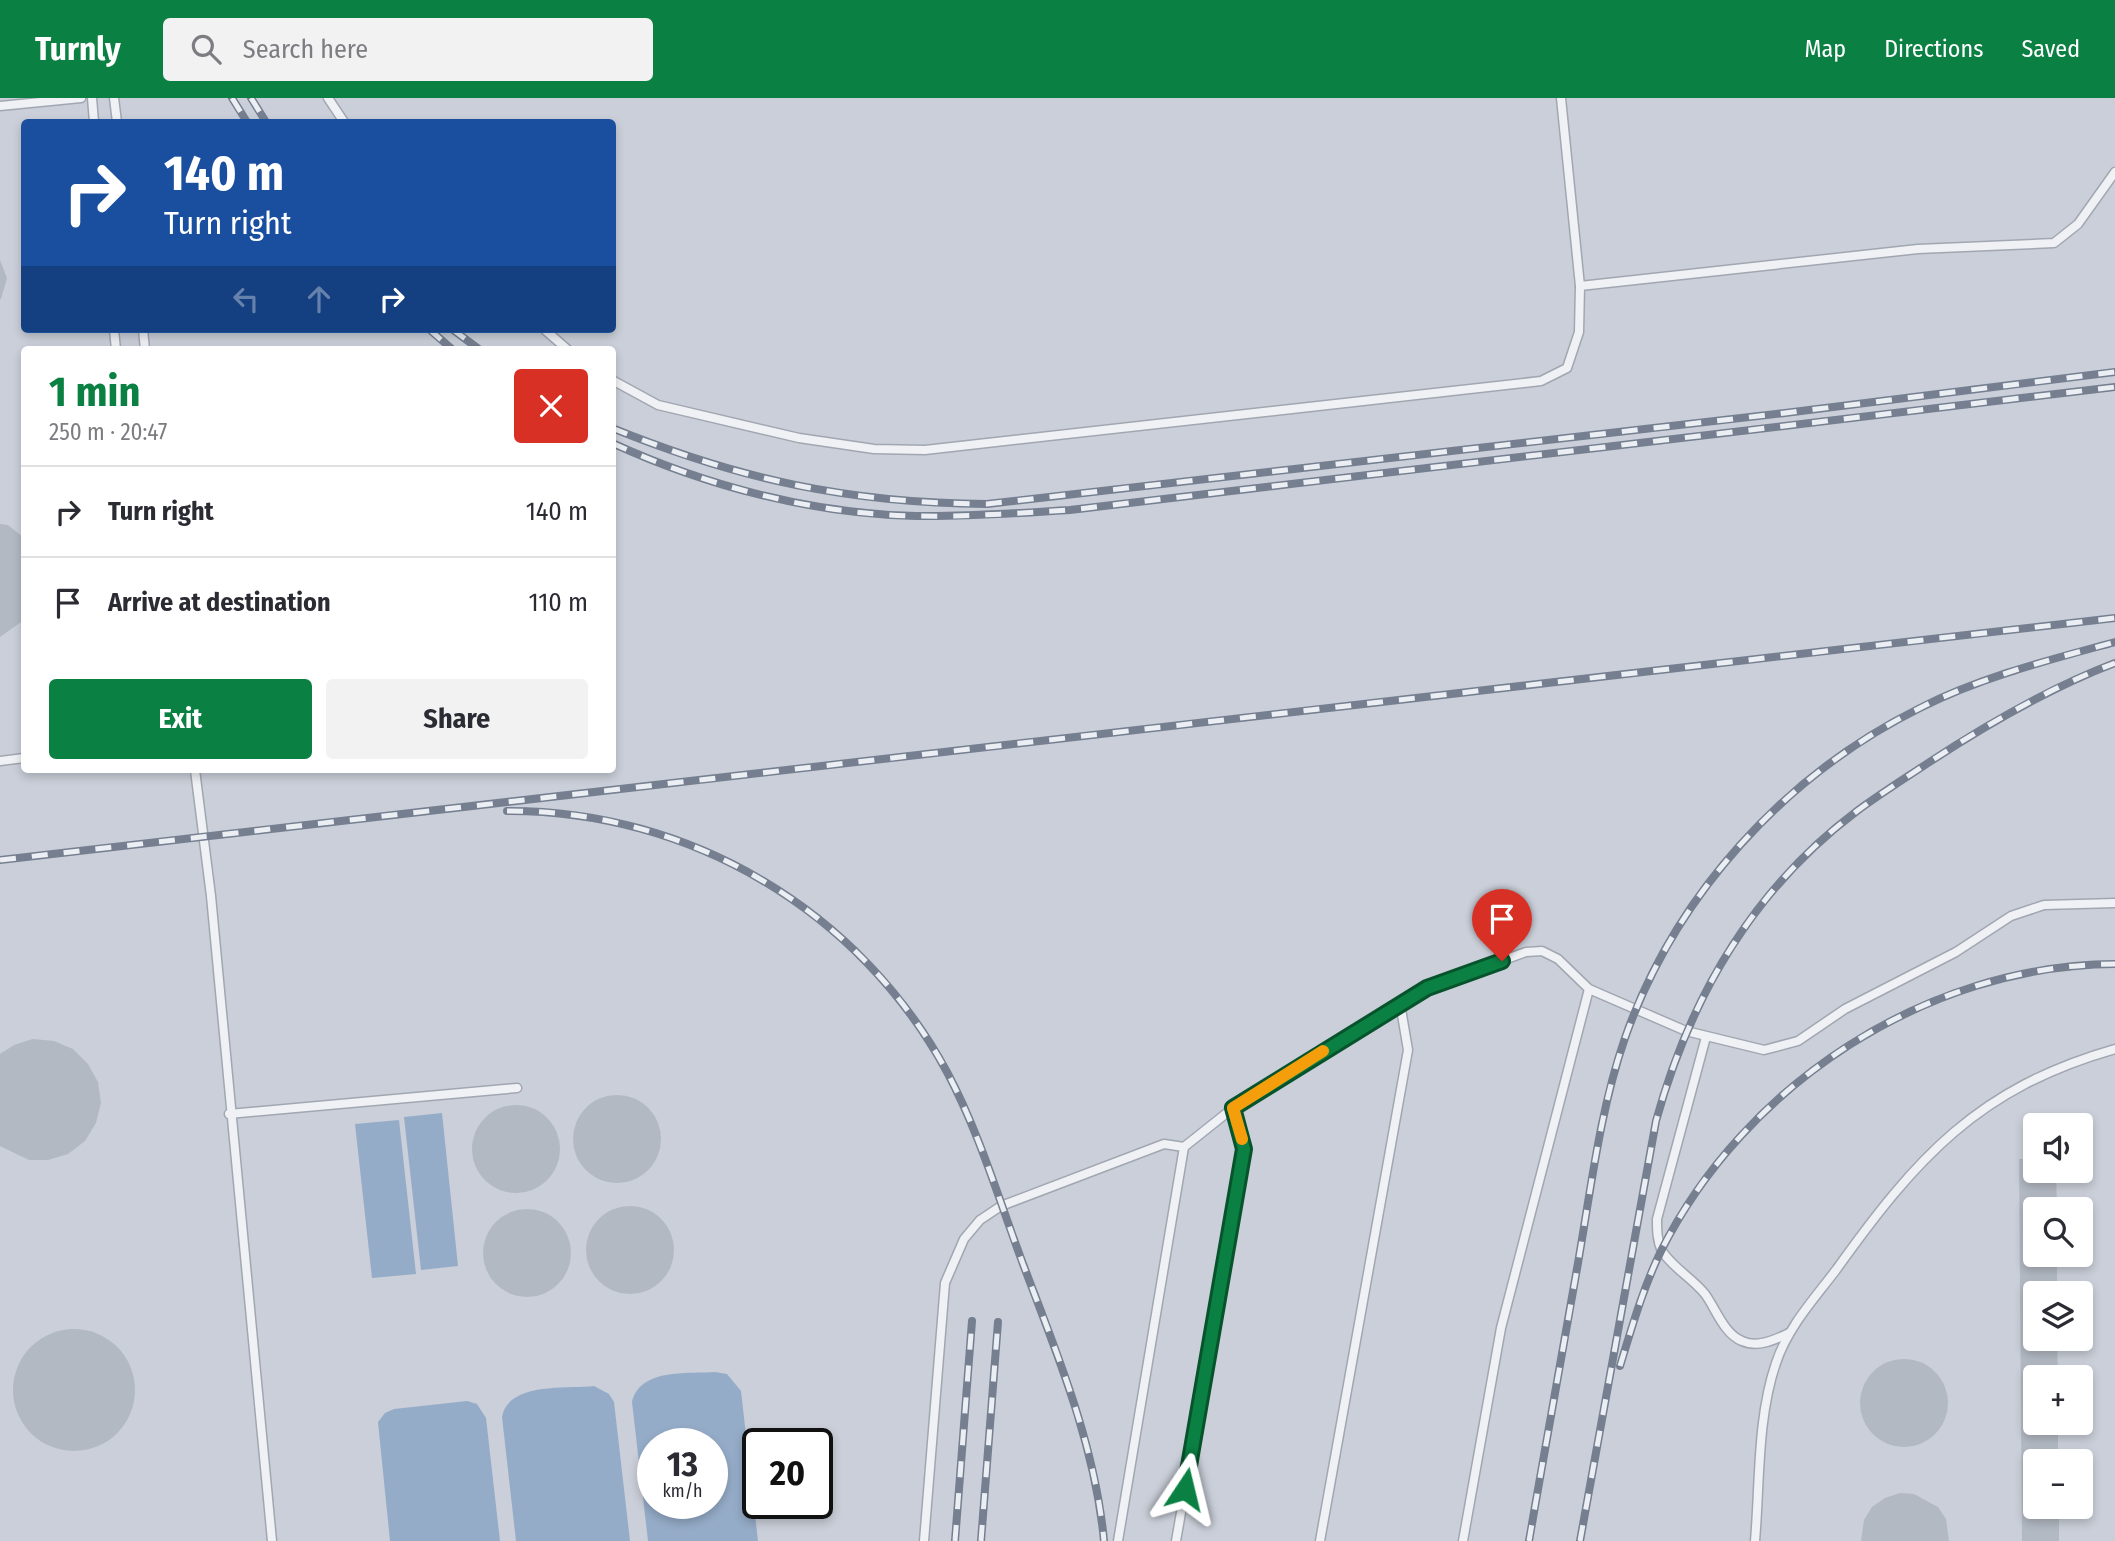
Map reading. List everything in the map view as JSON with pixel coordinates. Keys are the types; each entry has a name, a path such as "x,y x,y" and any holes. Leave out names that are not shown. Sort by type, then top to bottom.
{"lane":[{"path":"0,106 81,98"},
{"path":"92,98 94,119"},
{"path":"114,98 117,119"},
{"path":"328,98 342,119"},
{"path":"616,382 657,405 799,438 874,449 925,450 1541,381 1567,368 1579,332 1580,286 1561,98"},
{"path":"1580,286 1918,249 2054,243 2078,225 2115,172"},
{"path":"549,333 563,346"},
{"path":"0,761 21,758"},
{"path":"195,773 211,896 229,1114 272,1541"},
{"path":"1118,1541 1184,1147 1233,1108 1427,988 1526,952 1542,951 1558,959 1589,989 1706,1037 1765,1050 1798,1041 1845,1009 1956,952 2011,916 2044,905 2115,903"},
{"path":"1463,1541 1501,1328 1589,989"},
{"path":"1320,1541 1408,1050 1400,1003"},
{"path":"1706,1037 1657,1219 1658,1240 1676,1267 1706,1296 1732,1334 1743,1342 1772,1342 1789,1333"},
{"path":"1755,1541 1767,1395 1776,1362 1789,1333 1875,1213 1906,1176 1945,1139 2025,1081 2115,1049"},
{"path":"229,1114 517,1088"},
{"path":"1176,1541 1244,1149 1233,1108"},
{"path":"924,1541 941,1308 951,1263 964,1239 980,1220 1001,1206 1164,1144 1184,1147"}],"shaded area":[{"path":"0,98 2115,98 2115,1541 0,1541"}],"water":[{"path":"442,1113 458,1266 421,1270 404,1117"},
{"path":"399,1120 416,1274 372,1278 355,1124"},
{"path":"679,1373 727,1374 741,1391 745,1428 742,1428 742,1519 756,1519 758,1541 648,1541 645,1519 728,1519 728,1428 637,1428 637,1445 632,1402 637,1391 644,1383 654,1378"},
{"path":"594,1386 609,1394 614,1402 630,1541 516,1541 502,1417 507,1406 526,1393 554,1388"},
{"path":"467,1401 477,1404 486,1418 500,1541 390,1541 378,1422 385,1413 394,1409"}],"building":[{"path":"0,260 7,278 1,299 0,299"},
{"path":"0,524 8,525 21,536 21,622 0,637"},
{"path":"33,1039 54,1041 73,1049 88,1064 98,1082 101,1103 96,1123 85,1141 68,1154 48,1160 29,1160 0,1146 0,1054 14,1045"},
{"path":"608,1095 626,1095 642,1102 654,1114 661,1130 661,1148 654,1164 642,1176 626,1183 608,1183 592,1176 580,1164 573,1148 573,1130 580,1114 592,1102"},
{"path":"507,1105 525,1105 541,1112 553,1124 560,1140 560,1158 553,1174 541,1186 525,1193 507,1193 491,1186 479,1174 472,1158 472,1140 479,1124 491,1112"},
{"path":"2019,1159 2023,1159 2023,1183 2056,1183 2057,1197 2023,1197 2023,1267 2057,1267 2057,1281 2023,1281 2023,1351 2057,1351 2058,1365 2023,1365 2023,1435 2058,1435 2058,1449 2023,1449 2023,1519 2059,1519 2059,1541 2022,1541"},
{"path":"621,1206 639,1206 655,1213 667,1225 674,1241 674,1259 667,1275 655,1287 639,1294 621,1294 605,1287 593,1275 586,1259 586,1241 593,1225 605,1213"},
{"path":"518,1209 536,1209 552,1216 564,1228 571,1244 571,1262 564,1278 552,1290 536,1297 518,1297 502,1290 490,1278 483,1262 483,1244 490,1228 502,1216"},
{"path":"74,1329 97,1334 117,1347 130,1367 135,1390 130,1413 117,1433 97,1446 74,1451 51,1446 31,1433 18,1413 13,1390 18,1367 31,1347 51,1334"},
{"path":"1895,1359 1913,1359 1929,1366 1941,1378 1948,1394 1948,1412 1941,1428 1929,1440 1913,1447 1895,1447 1879,1440 1867,1428 1860,1412 1860,1394 1867,1378 1879,1366"},
{"path":"1900,1493 1914,1494 1938,1507 1946,1519 1949,1541 1861,1541 1864,1520 1872,1507 1885,1498"}],"railway":[{"path":"232,98 245,119"},
{"path":"251,98 264,119"},
{"path":"434,333 448,346"},
{"path":"457,333 475,346"},
{"path":"616,430 706,462 796,485 888,499 987,504 1785,413 2115,372"},
{"path":"616,445 722,484 799,503 877,514 974,515 1070,510 2115,387"},
{"path":"0,860 2115,618"},
{"path":"1529,1541 1609,1093 1625,1038 1646,986 1673,936 1705,888 1741,844 1781,804 1824,768 1871,736 1920,708 1967,687 2115,642"},
{"path":"1580,1541 1656,1121 1687,1032 1730,949 1786,875 1857,811 1995,721 2066,684 2115,663"},
{"path":"507,811 575,815 641,829 704,851 763,881 818,918 867,963 911,1015 947,1072 969,1118 1049,1332 1083,1434 1104,1541"},
{"path":"1620,1366 1638,1308 1661,1251 1697,1191 1741,1136 1792,1087 1849,1045 1911,1011 1977,986 2045,970 2115,964"},
{"path":"955,1541 972,1321"},
{"path":"981,1541 998,1322"}],"slow traffic":[{"path":"1242,1139 1233,1108 1323,1051"}],"route":[{"path":"1185,1489 1244,1149 1233,1108 1427,988 1502,961"}]}
